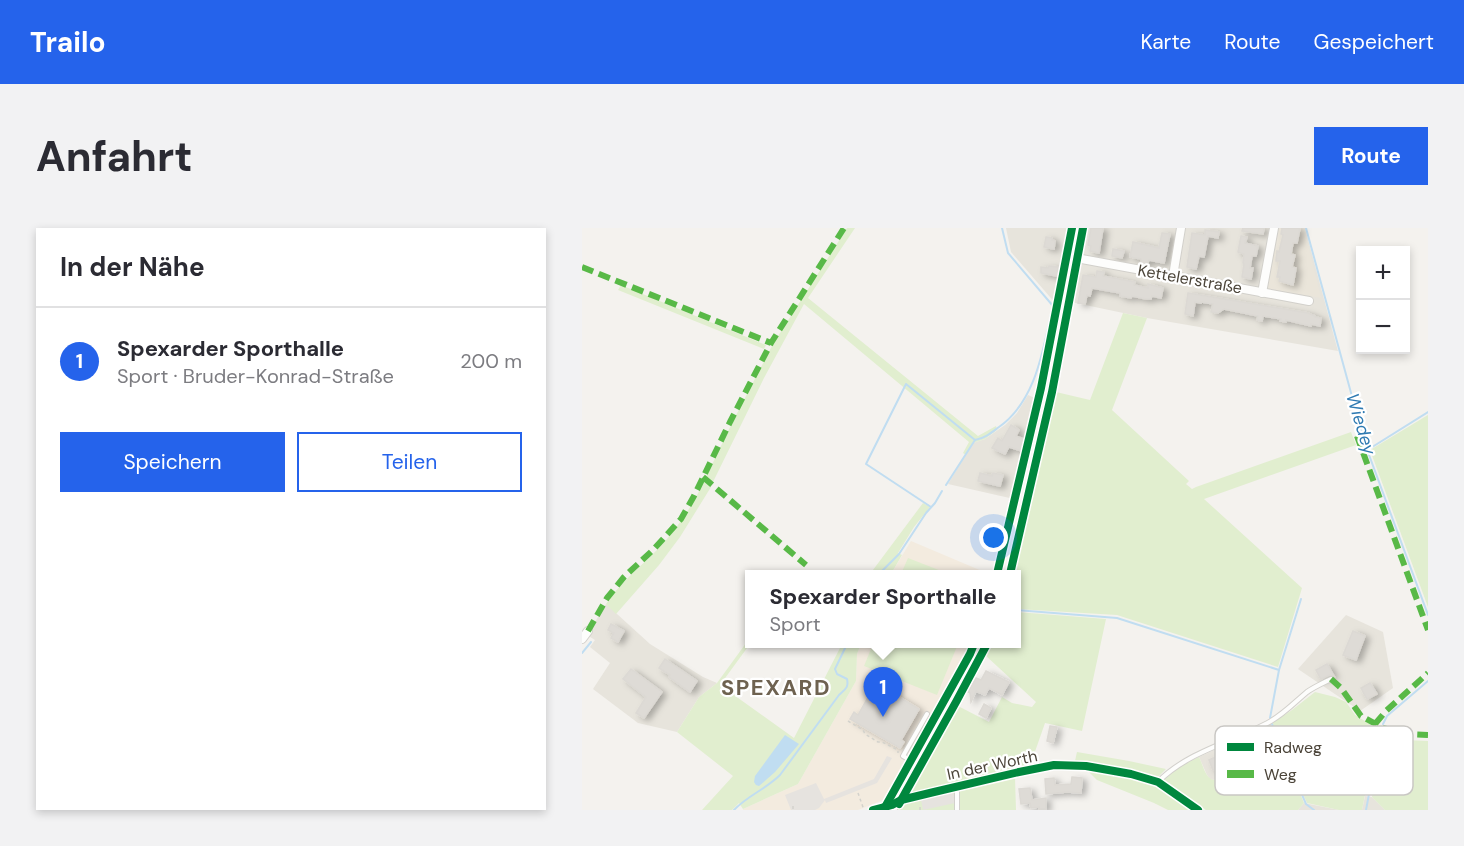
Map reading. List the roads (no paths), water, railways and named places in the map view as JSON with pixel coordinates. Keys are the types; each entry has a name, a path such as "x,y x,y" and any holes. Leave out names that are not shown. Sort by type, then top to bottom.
{"street":[{"path":"1005,570 1047,390 1077,228"},
{"path":"1173,276 1182,228"},
{"path":"1262,292 1274,228"},
{"name":"Kettelerstraße","path":"1071,258 1309,301"},
{"path":"582,639 588,631"},
{"path":"891,808 979,648"},
{"name":"In der Worth","path":"873,810 891,808 901,800 957,786 1054,765 1086,766 1131,774 1158,782 1198,810"}],"lane":[{"path":"1261,726 1290,708 1309,691 1331,679"},
{"path":"916,763 900,755 927,714"},
{"path":"1158,782 1190,758 1215,747"},
{"path":"957,786 957,810"}],"water":[{"path":"785,735 799,744 775,772 759,786 756,785 755,776"}],"waterway":[{"path":"946,485 975,440 985,437 999,427 1022,403 1042,356 1053,306 1008,253 1002,228"},
{"name":"Wiedey","path":"1306,228 1365,444 1428,615"},
{"path":"931,507 866,464 906,384 975,440"},
{"path":"1369,449 1428,412"},
{"path":"883,570 899,554 942,491"},
{"path":"1279,670 1301,599"},
{"path":"1021,610 1117,618 1279,670 1270,718"},
{"path":"582,653 591,642"},
{"path":"734,810 780,775 846,688 847,679 837,674 835,669 845,648"},
{"name":"Wiedey","path":"1383,724 1387,716 1428,681"},
{"path":"1302,795 1306,804 1314,810"},
{"name":"Wiedey","path":"1366,810 1369,795"}],"place":[{"name":"Spexarder Sporthalle","path":"883,717"}],"district":[{"name":"SPEXARD","path":"776,687"}]}
